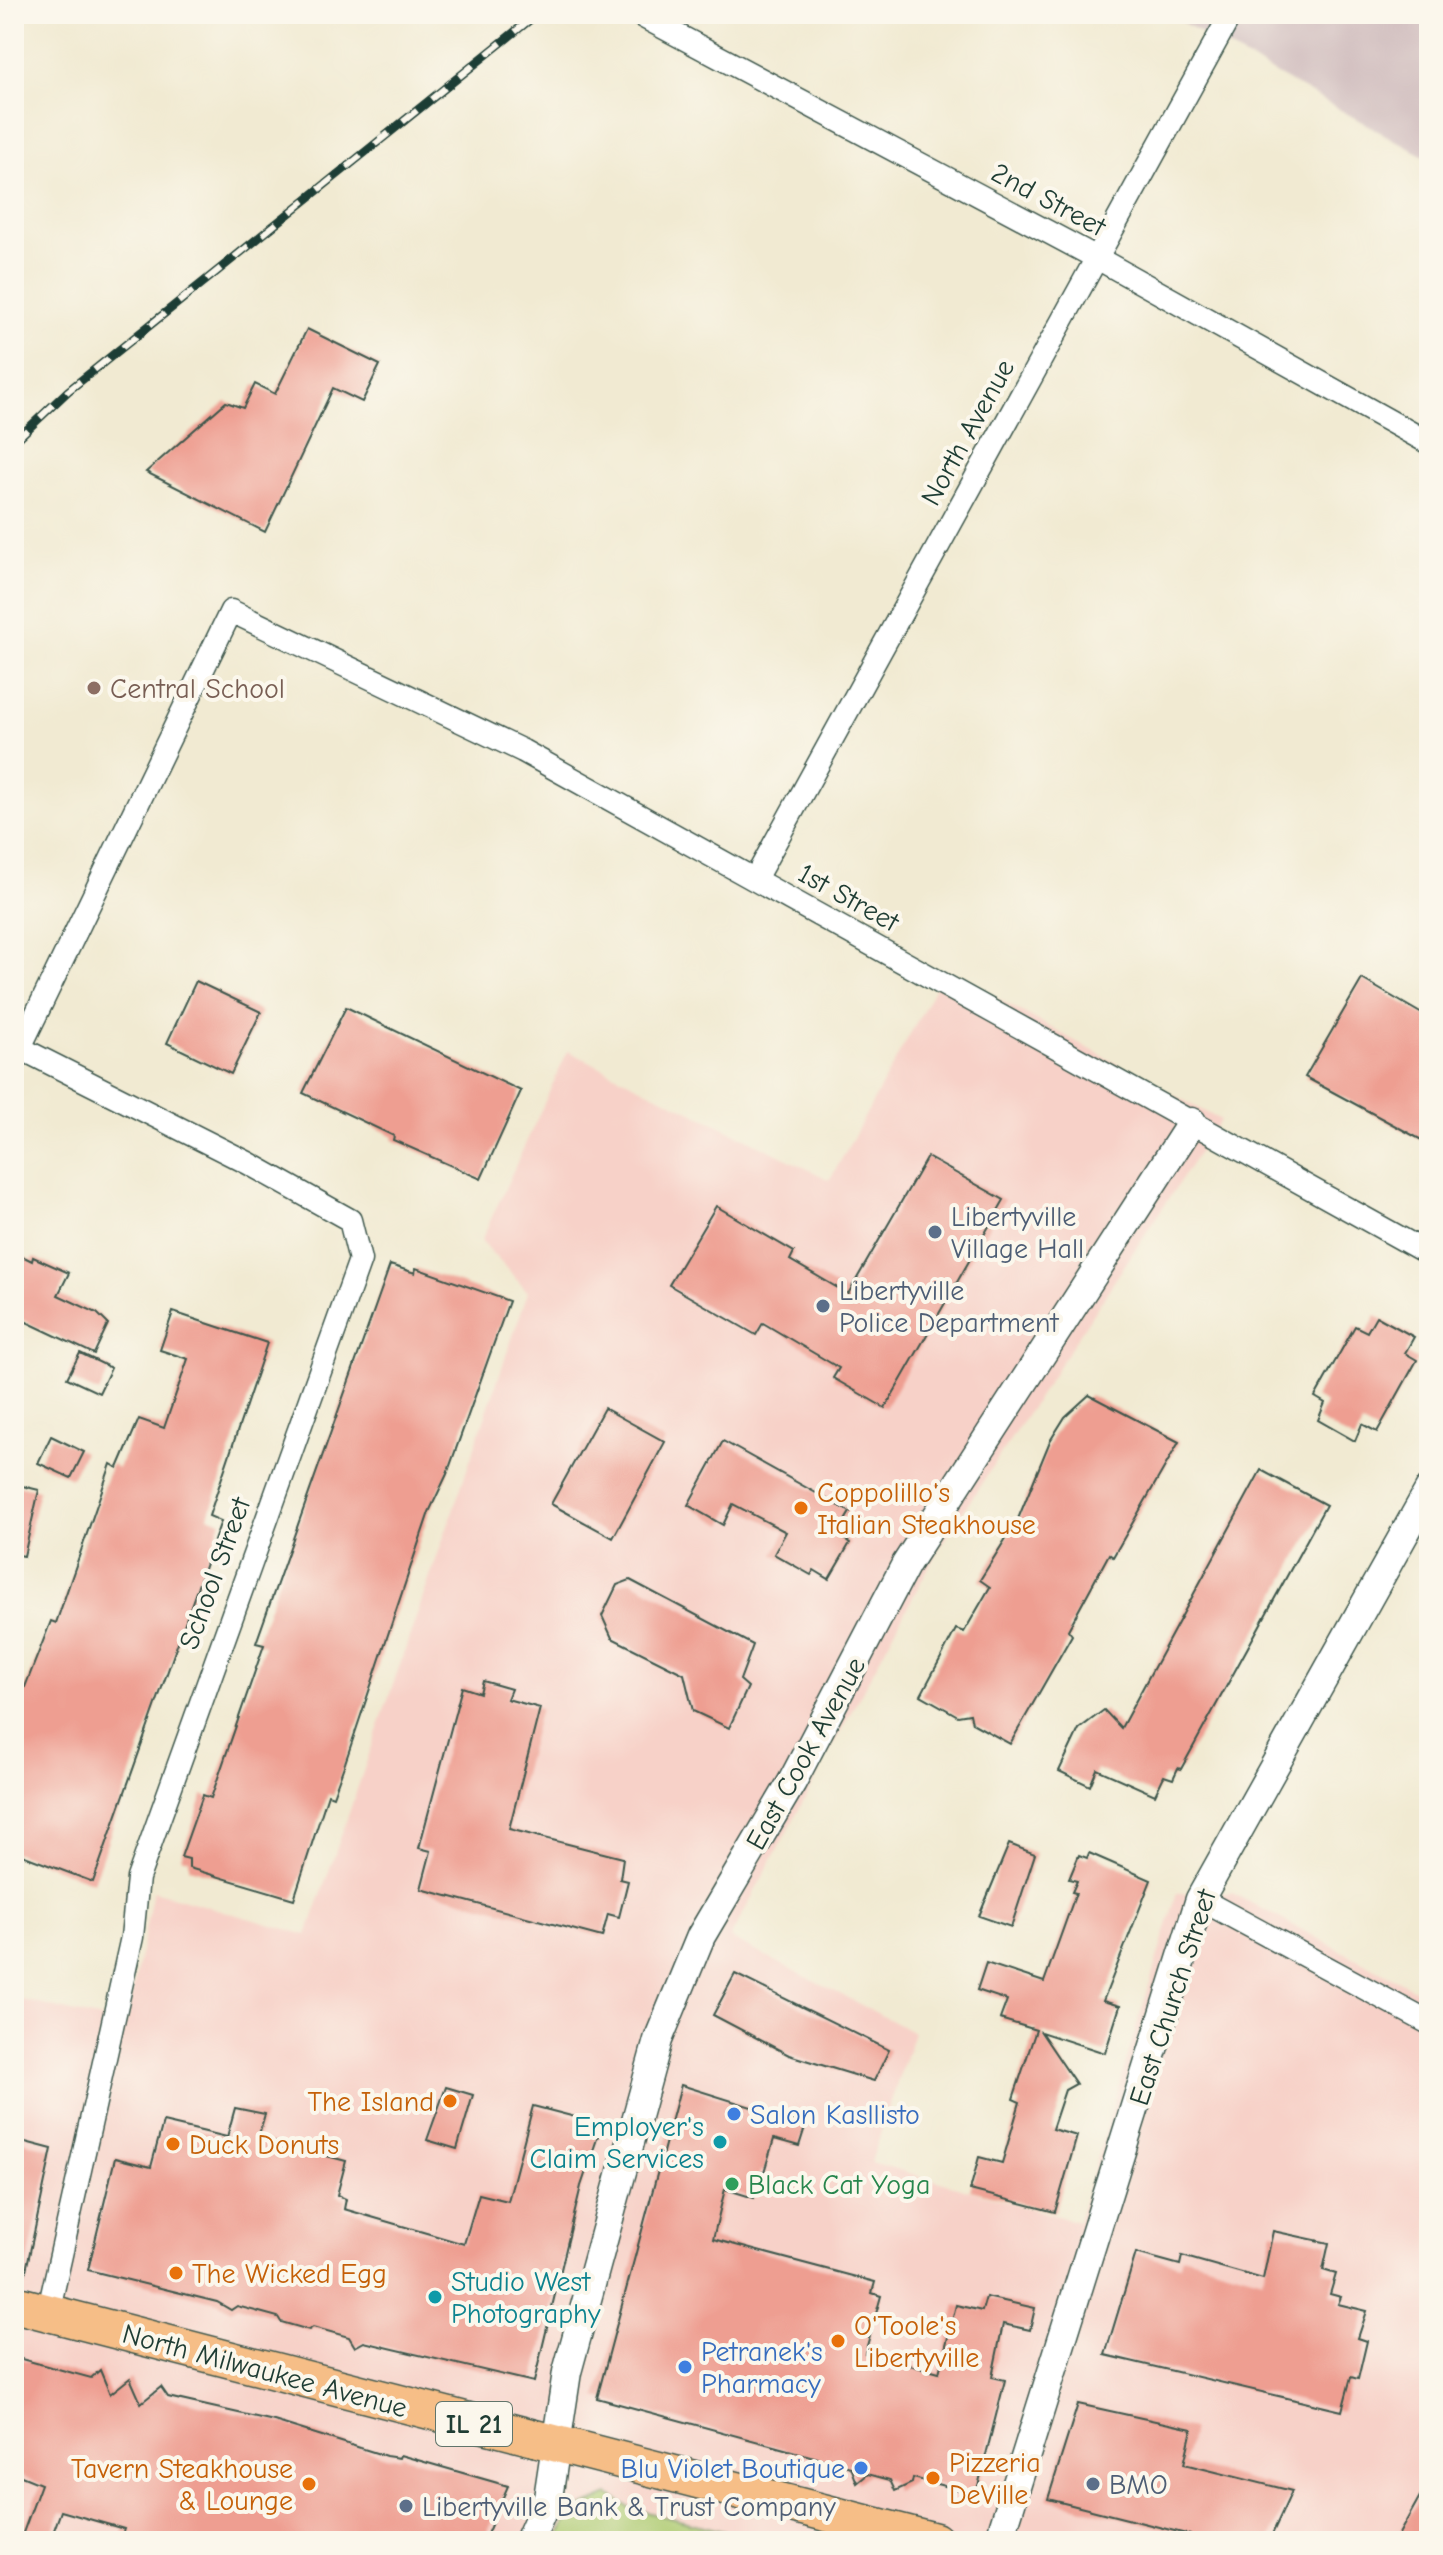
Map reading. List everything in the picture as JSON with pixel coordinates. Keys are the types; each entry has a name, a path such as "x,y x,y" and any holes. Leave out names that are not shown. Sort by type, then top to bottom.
{"main road":[{"name":"North Milwaukee Avenue","path":"31,2309 935,2541"}],"street":[{"name":"2nd Street","path":"638,14 1097,258 1429,443"},
{"name":"North Avenue","path":"755,879 1231,14"},
{"name":"1st Street","path":"17,1054 231,611 523,751 1429,1254"},
{"name":"School Street","path":"17,1054 248,1163 350,1220 360,1260 138,1878 132,1937 99,2083 31,2309"},
{"name":"East Cook Avenue","path":"529,2541 548,2498 567,2372 655,2051 701,1936 792,1782 906,1564 1192,1122"},
{"name":"East Church Street","path":"999,2541 1200,1899 1429,1490"},
{"path":"1200,1899 1429,2023"}],"shaded area":[{"path":"1167,14 1429,14 1429,159"},
{"path":"945,970 1220,1120 939,1548 730,1938 914,2032 871,2162 1078,2222 1177,1893 1232,1893 1429,1997 1429,2541 14,2541 14,1998 126,2025 153,1891 307,1935 528,1292 481,1241 568,1051 830,1180"}],"green space":[{"path":"609,2495 630,2508 763,2541 557,2541 571,2511"}],"building":[{"path":"307,329 380,365 362,402 333,388 265,532 146,472 226,402 243,408 255,384 275,394"},
{"path":"1362,979 1429,1018 1429,1144 1305,1077"},
{"path":"196,981 261,1012 231,1074 167,1043"},
{"path":"346,1007 521,1091 481,1179 393,1140 394,1136 303,1093"},
{"name":"Libertyville Police Department","path":"927,1157 1004,1200 885,1408 833,1378 839,1368 763,1323 756,1335 669,1285 716,1206 794,1252 790,1260 848,1294"},
{"path":"14,1252 69,1273 58,1295 97,1313 108,1324 94,1354 14,1316"},
{"path":"390,1265 415,1273 416,1268 509,1301 447,1474 429,1512 345,1763 333,1796 328,1794 294,1899 189,1868 189,1859 181,1857 203,1795 211,1798 264,1645 256,1643"},
{"path":"173,1312 267,1343 209,1516 221,1521 93,1882 14,1852 14,1748 22,1725 14,1722 14,1715 51,1621 56,1623 111,1464 118,1468 139,1419 164,1428 188,1359 160,1350"},
{"path":"1376,1316 1414,1337 1405,1353 1417,1360 1377,1432 1362,1424 1355,1441 1318,1420 1325,1403 1315,1397 1355,1326 1367,1332"},
{"path":"80,1353 111,1368 99,1393 67,1378"},
{"path":"1089,1395 1179,1442 1113,1557 1109,1554 1068,1630 1072,1635 1010,1744 972,1723 970,1714 958,1716 921,1695 956,1629 964,1632 990,1587 980,1580 1018,1519 1050,1441 1065,1417"},
{"path":"604,1408 665,1442 613,1538 551,1504"},
{"path":"51,1436 84,1452 71,1478 38,1463"},
{"name":"Coppolillo's Italian Steakhouse","path":"723,1441 850,1512 837,1534 850,1543 829,1579 814,1570 811,1575 774,1554 786,1532 733,1504 723,1525 688,1505"},
{"path":"1261,1470 1326,1505 1181,1769 1178,1768 1173,1779 1164,1776 1155,1795 1097,1769 1090,1786 1059,1771 1079,1729 1104,1710 1121,1728"},
{"path":"14,1484 39,1490 24,1556 14,1554"},
{"path":"630,1580 753,1645 740,1680 748,1687 729,1728 693,1711 684,1674 612,1638 602,1616 617,1585"},
{"path":"483,1681 511,1689 507,1699 540,1708 509,1829 623,1858 620,1879 628,1881 619,1917 608,1914 602,1937 421,1889 431,1851 419,1848 462,1687 480,1693"},
{"path":"1009,1844 1035,1854 1011,1927 979,1916"},
{"path":"1089,1853 1151,1880 1103,2001 1120,2006 1105,2053 1041,2032 1076,2084 1065,2090 1052,2129 1077,2136 1055,2212 970,2190 979,2157 1002,2163 1020,2102 1013,2099 1036,2030 1000,2019 1007,2000 977,1990 986,1963 1044,1982 1076,1893 1072,1892 1077,1881 1069,1879 1079,1855 1087,1858"},
{"path":"735,1974 889,2050 874,2081 789,2055 713,2015"},
{"path":"681,2085 806,2124 799,2146 774,2139 764,2172 760,2171 754,2198 725,2189 713,2239 875,2282 872,2293 881,2296 865,2353 939,2373 956,2305 982,2311 986,2297 1035,2308 1030,2330 1003,2324 992,2377 1005,2380 976,2494 913,2478 912,2483 895,2491 890,2480 868,2474 857,2483 851,2467 597,2398"},
{"path":"446,2087 473,2095 457,2149 427,2140"},
{"path":"533,2106 602,2124 581,2186 534,2382 364,2342 355,2347 349,2337 313,2327 309,2330 281,2322 278,2317 237,2306 231,2310 217,2302 88,2270 115,2158 151,2167 163,2122 227,2137 235,2108 265,2114 258,2138 346,2161 337,2195 346,2199 344,2209 464,2244 479,2194 508,2201"},
{"path":"14,2139 52,2149 25,2275 14,2273"},
{"path":"1273,2231 1329,2243 1323,2270 1336,2274 1330,2294 1341,2297 1338,2304 1367,2311 1358,2338 1367,2341 1358,2379 1351,2377 1342,2411 1105,2355 1136,2253 1180,2265 1182,2256 1263,2279"},
{"path":"14,2357 91,2378 100,2370 110,2394 130,2378 141,2403 161,2387 168,2397 274,2421 386,2456 399,2458 400,2455 508,2486 484,2541 120,2541 124,2529 61,2511 50,2541 20,2541 41,2484 14,2473"},
{"path":"1078,2404 1192,2429 1184,2464 1292,2491 1269,2541 1214,2541 1048,2499"},
{"path":"1429,2480 1429,2541 1395,2541"}],"railway":[{"path":"14,442 68,391 537,14"}],"place":[{"name":"Central School","path":"94,688"},
{"name":"Libertyville Village Hall","path":"935,1232"},
{"name":"Libertyville Police Department","path":"823,1306"},
{"name":"Coppolillo's Italian Steakhouse","path":"801,1508"},
{"name":"The Island","path":"450,2101"},
{"name":"Salon Kasllisto","path":"734,2114"},
{"name":"Employer's Claim Services","path":"720,2142"},
{"name":"Duck Donuts","path":"173,2144"},
{"name":"Black Cat Yoga","path":"732,2184"},
{"name":"The Wicked Egg","path":"176,2273"},
{"name":"Studio West Photography","path":"435,2297"},
{"name":"O'Toole's Libertyville","path":"838,2341"},
{"name":"Petranek's Pharmacy","path":"685,2367"},
{"name":"Blu Violet Boutique","path":"861,2468"},
{"name":"Pizzeria DeVille","path":"933,2478"},
{"name":"Tavern Steakhouse & Lounge","path":"309,2484"},
{"name":"BMO","path":"1093,2484"},
{"name":"Libertyville Bank & Trust Company","path":"406,2506"}]}
